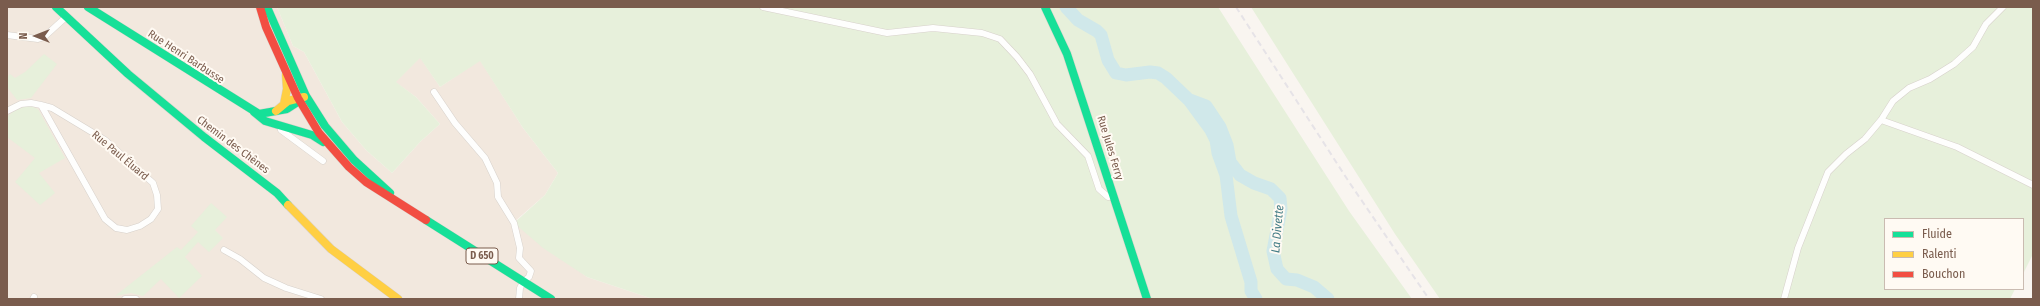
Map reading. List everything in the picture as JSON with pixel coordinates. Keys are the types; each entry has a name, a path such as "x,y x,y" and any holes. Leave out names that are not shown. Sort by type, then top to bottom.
{"main road":[{"name":"Chemin des Chênes","path":"56,7 128,74 204,138 277,193 331,249 396,298"},
{"name":"Rue Henri Barbusse","path":"88,7 254,112 265,121 312,135 328,145"},
{"name":"D 650","path":"260,7 286,75 299,100 328,145 349,168 366,182 412,212 551,299"},
{"name":"D 650","path":"267,7 306,96 338,143 354,160 412,212"},
{"name":"Rue Jules Ferry","path":"1045,7 1067,54 1147,299"},
{"path":"276,112 284,104 288,89 286,75"},
{"path":"254,112 264,114 287,109 306,96"},
{"path":"284,104 299,100"}],"street":[{"path":"763,7 887,33 933,28 982,33 1000,40 1017,57 1030,74 1057,124 1088,156 1099,189 1108,197 1113,196"},
{"path":"1784,299 1798,248 1828,172 1846,154 1865,139 1881,120 1893,101 1909,88 1930,79 1954,64 1973,46 1986,24 2003,7"},
{"path":"7,35 38,39 44,37 66,17"},
{"path":"434,92 455,123 485,158 497,183 498,196 514,222 520,248 519,258 531,271 529,277 523,282 519,299"},
{"name":"Rue Paul Éluard","path":"7,111 21,104 31,103 41,105 68,116 105,140 153,183 157,195 158,209 151,219 140,226 127,230 116,228 105,219 41,105"},
{"path":"1881,120 1957,147 2033,185"},
{"path":"280,126 281,130 323,161"},
{"path":"224,250 240,259 264,278 319,299"},
{"path":"125,299 136,299"}],"shaded area":[{"path":"7,7 277,7 293,46 304,52 342,122 366,150 392,173 421,141 440,124 416,97 395,82 420,57 440,87 480,60 523,128 558,173 545,195 514,222 587,277 653,299 7,299"}],"green space":[{"path":"277,7 1218,7 1349,211 1412,299 653,299 587,277 543,248 514,223 545,195 558,173 523,128 480,61 440,87 420,58 396,82 416,97 440,124 421,141 392,173 366,150 342,122 304,52 293,46"},
{"path":"1251,7 2033,7 2033,254 2024,272 2024,218 1884,218 1884,290 2014,290 2010,299 1440,299 1395,234"},
{"path":"44,54 57,64 31,98 17,100 7,87 7,77 10,74 15,78 25,72"},
{"path":"28,105 38,109 65,158 39,173 55,193 40,205 15,182 35,158 7,137 7,117 14,111"},
{"path":"211,203 227,217 215,230 223,238 209,252 198,242 185,257 202,276 179,298 161,279 143,296 131,293 115,296 177,247 181,250 198,232 191,226"}],"waterway":[{"name":"La Divette","path":"1066,7 1078,20 1101,35 1108,60 1116,73 1126,75 1150,72 1158,73 1166,78 1189,100 1211,130 1216,140 1218,153 1226,175 1231,216 1251,282 1251,291 1256,299"},
{"name":"La Divette","path":"1190,100 1206,106 1220,127 1227,145 1230,162 1240,175 1254,183 1271,189 1280,198 1281,209 1273,251 1277,269 1286,279 1297,280 1314,287 1328,299"}],"railway":[{"path":"1236,7 1349,182 1429,299"}],"traffic: fast":[{"path":"56,7 128,74 204,137 277,193 288,205"},
{"path":"88,7 259,114 287,109 304,98"},
{"path":"267,7 306,96 325,126 354,160 390,193"},
{"path":"1045,7 1067,54 1147,299"},
{"path":"254,112 265,121 312,135 323,142"},
{"path":"426,220 551,299"}],"traffic: slow":[{"path":"284,104 287,89 286,75"},
{"path":"276,111 288,101 304,97"},
{"path":"288,205 331,249 398,299"}],"traffic: jam":[{"path":"260,7 266,27 298,98 319,133 349,167 366,182 426,220"}]}
